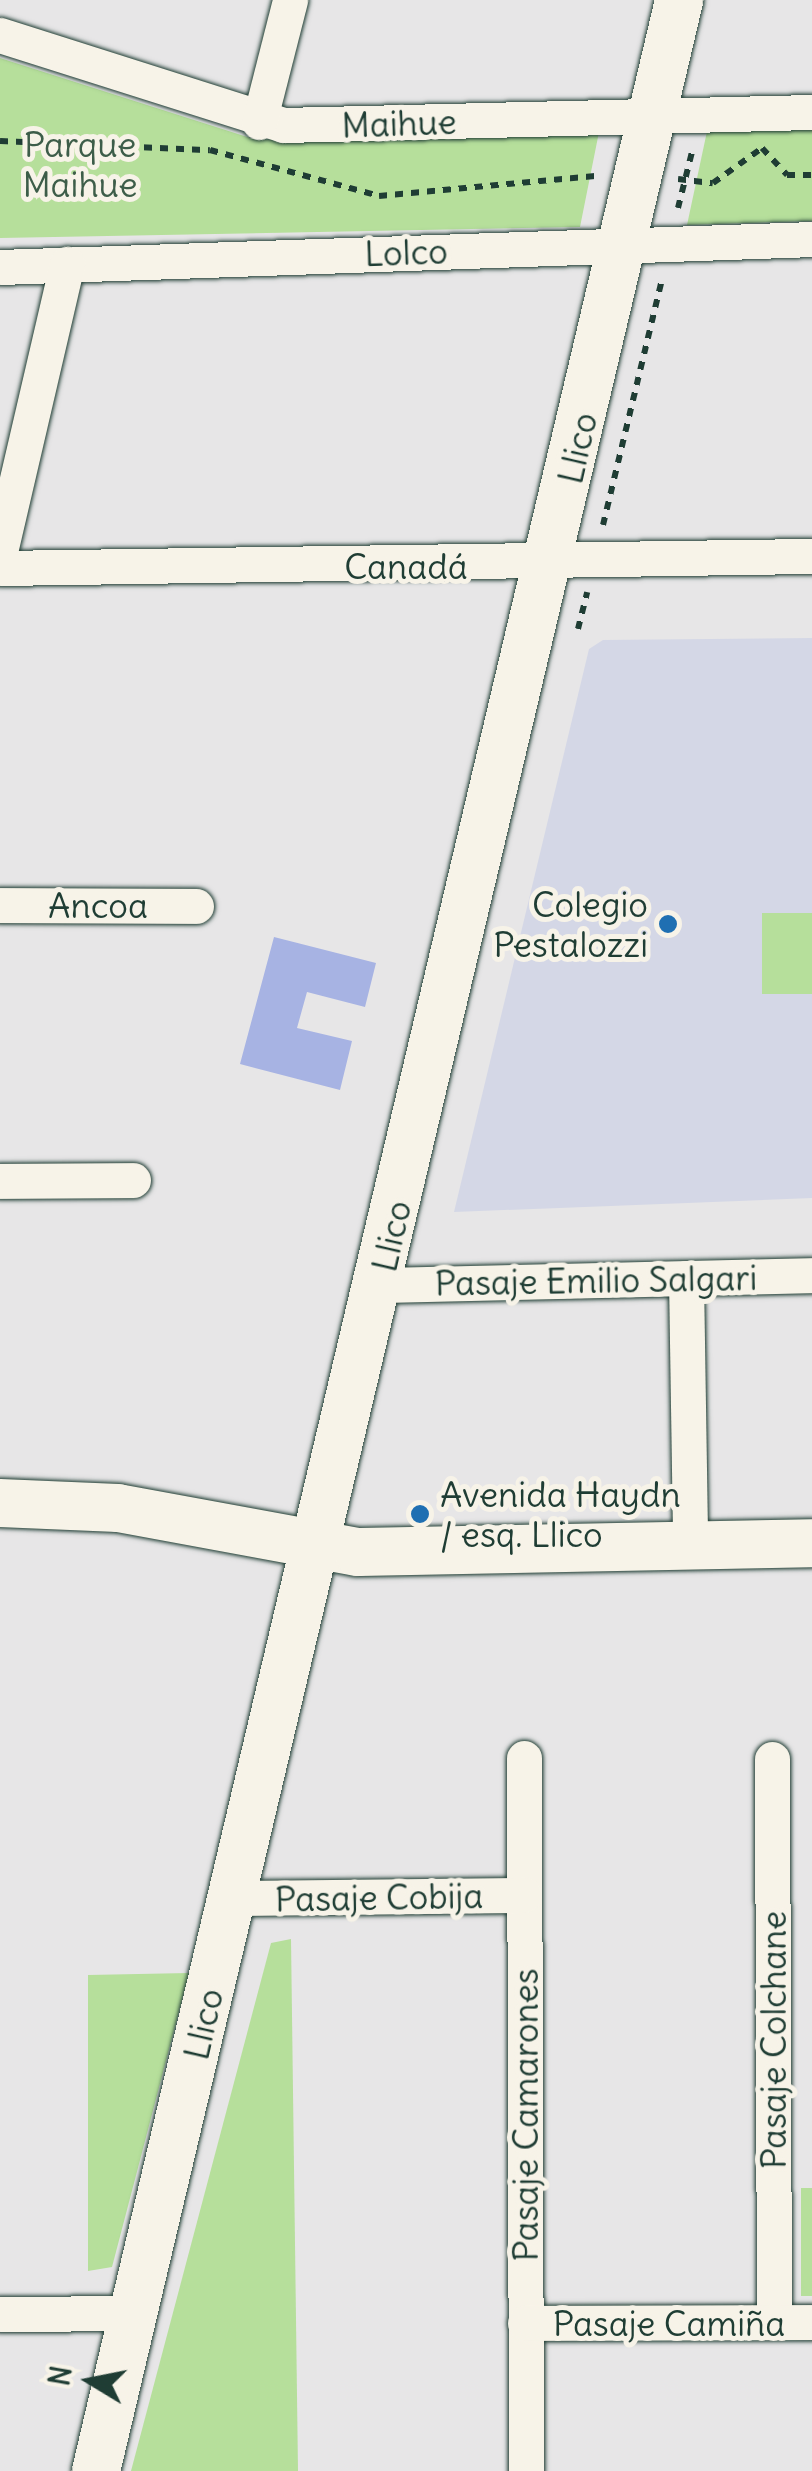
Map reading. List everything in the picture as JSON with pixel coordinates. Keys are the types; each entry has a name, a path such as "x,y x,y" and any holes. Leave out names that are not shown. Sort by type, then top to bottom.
{"street":[{"path":"259,122 290,0"},
{"name":"Llico","path":"96,2471 551,565 680,0"},
{"name":"Maihue","path":"0,34 259,122 812,112"},
{"name":"Lolco","path":"0,267 812,239"},
{"path":"0,552 67,264"},
{"name":"Canadá","path":"0,568 551,565 812,556"},
{"name":"Ancoa","path":"0,905 196,906"},
{"path":"0,1181 133,1180"},
{"name":"Pasaje Emilio Salgari","path":"379,1286 812,1276"},
{"path":"686,1278 690,1546"},
{"path":"0,1503 118,1508 315,1548 812,1543"},
{"name":"Pasaje Camarones","path":"524,1758 526,2471"},
{"name":"Pasaje Colchane","path":"772,1758 774,2322"},
{"name":"Pasaje Cobija","path":"233,1898 524,1895"},
{"path":"0,2314 134,2313"},
{"name":"Pasaje Camiña","path":"525,2324 812,2322"}],"path":[{"path":"0,141 210,150 379,196 640,175 713,182 762,148 787,175 812,175"}],"shaded area":[{"name":"Colegio Pestalozzi","path":"812,638 812,1198 454,1212 589,649 603,640"}],"green space":[{"name":"Parque Maihue","path":"0,58 257,140 601,122 580,227 0,238"},
{"path":"812,118 812,221 687,225 709,122"},
{"path":"762,913 812,913 812,994 762,994"},
{"path":"291,1939 298,2471 131,2471 271,1943"},
{"path":"189,1973 112,2267 88,2271 88,1975"},
{"path":"801,2188 812,2188 812,2296 801,2296"}],"building":[{"path":"274,937 376,963 365,1007 307,992 297,1028 352,1041 340,1090 240,1064"}],"place":[{"name":"Colegio Pestalozzi","path":"668,924"},
{"name":"Avenida Haydn / esq. Llico","path":"420,1514"}]}
